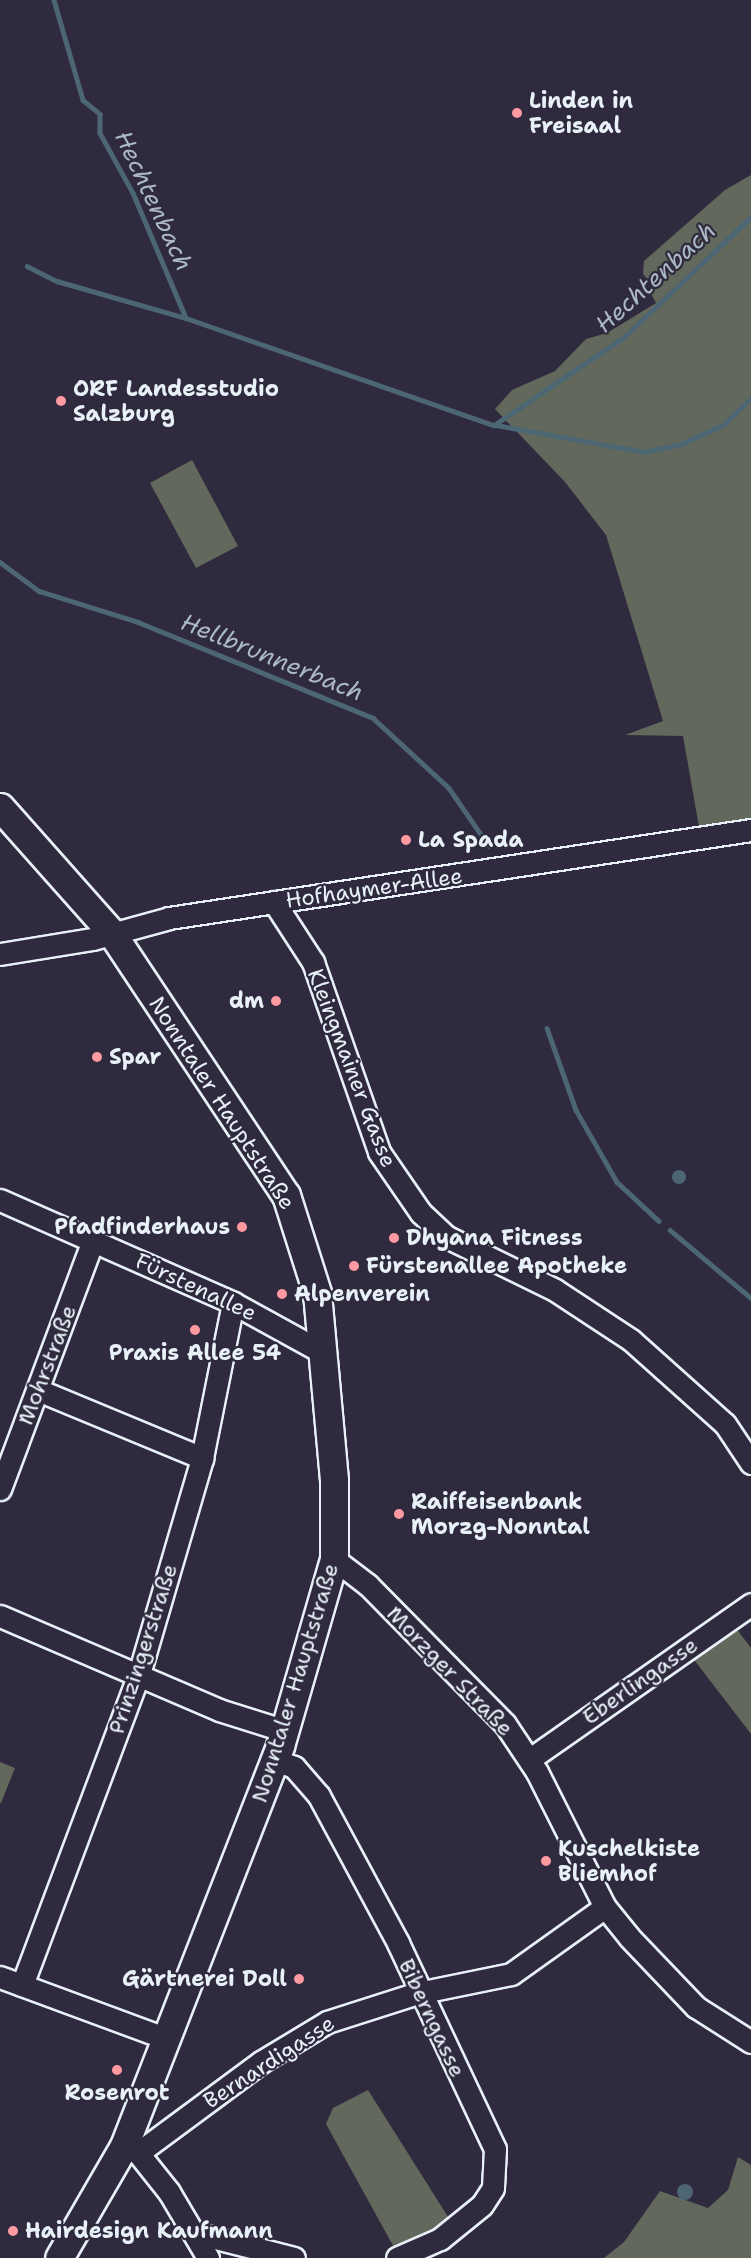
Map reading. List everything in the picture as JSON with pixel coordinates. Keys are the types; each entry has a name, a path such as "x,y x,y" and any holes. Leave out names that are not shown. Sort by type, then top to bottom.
{"main road":[{"name":"Nonntaler Hauptstraße","path":"0,807 111,932 286,1195 317,1293 334,1480 334,1560 286,1731 168,2039 131,2150 59,2258"}],"street":[{"name":"Hofhaymer-Allee","path":"0,954 274,902 751,830"},
{"name":"Kleingmainer Gasse","path":"274,902 313,962 379,1152 421,1213 447,1237 555,1290 631,1340 725,1424 751,1463"},
{"name":"Fürstenallee","path":"0,1200 233,1303 322,1352"},
{"name":"Mohrstraße","path":"0,1489 93,1240"},
{"name":"Prinzingerstraße","path":"22,1985 138,1674 202,1458 233,1303"},
{"path":"38,1390 202,1458"},
{"name":"Morzger Straße","path":"334,1560 360,1578 474,1690 530,1759 605,1907 696,2007 751,2042"},
{"name":"Eberlingasse","path":"530,1759 751,1604"},
{"path":"0,1616 138,1674 286,1731"},
{"name":"Biberngasse","path":"275,1760 294,1767 319,1796 495,2149 498,2167 488,2196 458,2227 397,2258"},
{"name":"Bernardigasse","path":"131,2150 252,2068 327,2022 418,1993 511,1974 605,1907"},
{"path":"0,1977 168,2039"},
{"path":"131,2150 196,2233 208,2258"},
{"path":"196,2233 294,2258"}],"green space":[{"path":"751,175 751,818 699,827 683,736 625,735 663,721 606,535 565,482 495,409 512,390 555,371 586,339 607,333 656,303 650,292 654,287 643,274 644,261 725,190"},
{"path":"192,460 238,546 196,568 150,483"},
{"path":"732,1623 751,1648 751,1734 695,1661 696,1648"},
{"path":"0,1762 15,1768 1,1803 0,1803"},
{"path":"368,2090 450,2220 396,2251 326,2124 333,2108"},
{"path":"738,2157 751,2165 751,2258 604,2258 624,2242 660,2191 708,2208 728,2190"}],"water":[{"path":"679,1170 684,1172 686,1177 684,1182 679,1184 674,1182 672,1177 674,1172"},
{"path":"682,2184 688,2184 693,2192 691,2198 682,2200 677,2195 677,2189"}],"waterway":[{"name":"Hechtenbach","path":"54,0 83,100 100,114 100,133 133,193 186,318"},
{"name":"Hechtenbach","path":"27,266 57,281 186,318 494,425 623,338 751,217"},
{"name":"Hechtenbach","path":"496,425 644,452 681,444 723,425 751,398"},
{"name":"Hellbrunnerbach","path":"0,562 39,591 138,622 373,718 449,788 489,846"},
{"name":"Hellbrunnerbach","path":"547,1028 576,1110 617,1182 659,1221"},
{"name":"Hellbrunnerbach","path":"670,1230 751,1298"}],"place":[{"name":"Linden in Freisaal","path":"517,113"},
{"name":"ORF Landesstudio Salzburg","path":"61,401"},
{"name":"La Spada","path":"406,840"},
{"name":"dm","path":"276,1001"},
{"name":"Spar","path":"97,1057"},
{"name":"Pfadfinderhaus","path":"242,1227"},
{"name":"Dhyana Fitness","path":"394,1238"},
{"name":"Fürstenallee Apotheke","path":"354,1266"},
{"name":"Alpenverein","path":"282,1294"},
{"name":"Praxis Allee 54","path":"195,1330"},
{"name":"Raiffeisenbank Morzg-Nonntal","path":"399,1514"},
{"name":"Kuschelkiste Bliemhof","path":"546,1861"},
{"name":"Gärtnerei Doll","path":"299,1979"},
{"name":"Rosenrot","path":"117,2070"},
{"name":"Hairdesign Kaufmann","path":"13,2231"}]}
